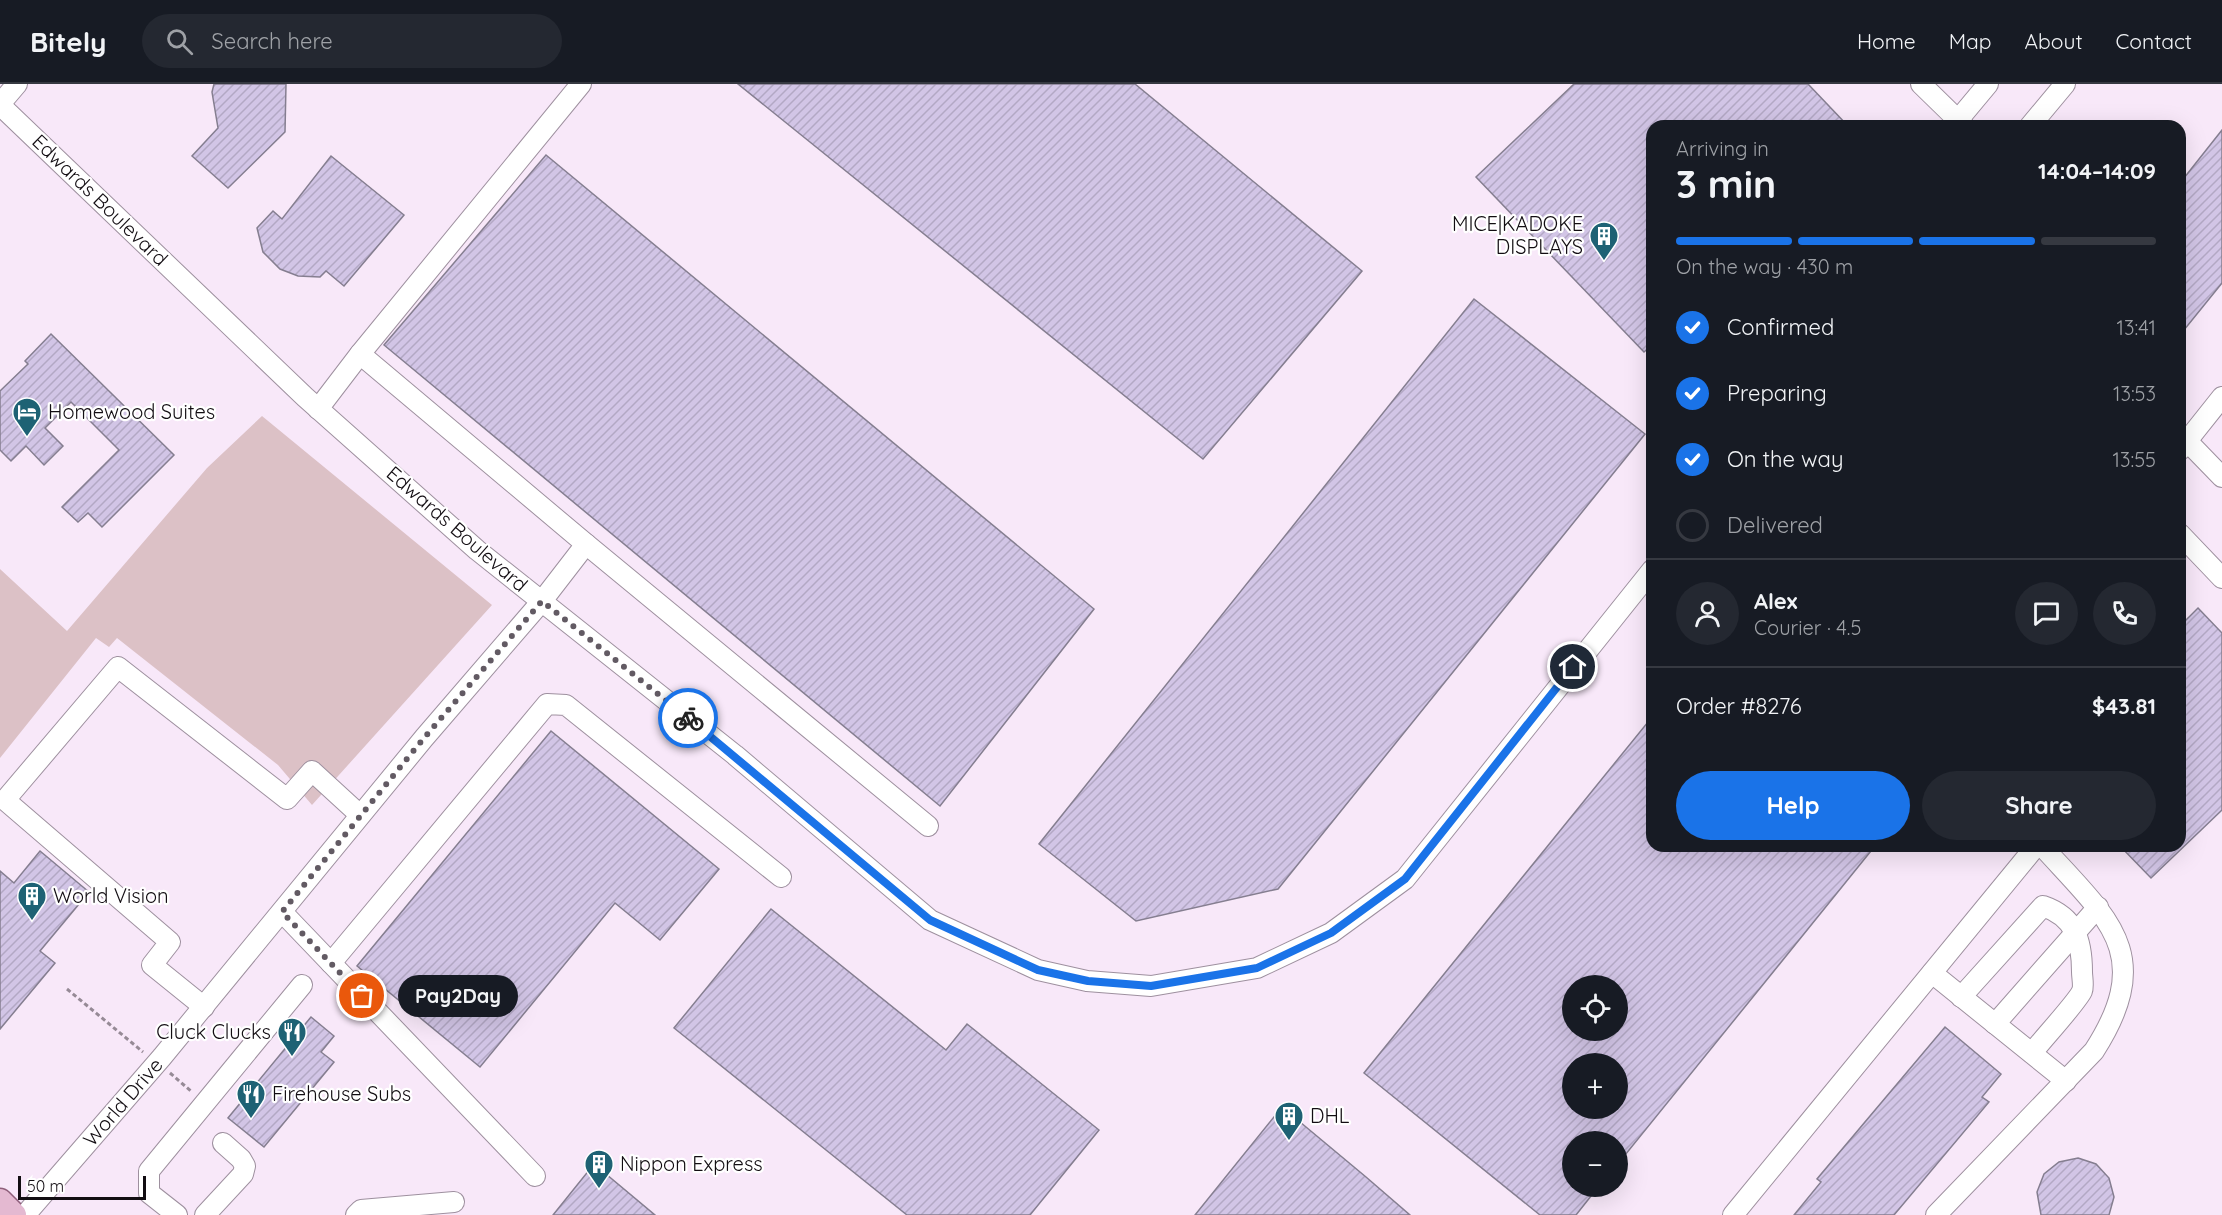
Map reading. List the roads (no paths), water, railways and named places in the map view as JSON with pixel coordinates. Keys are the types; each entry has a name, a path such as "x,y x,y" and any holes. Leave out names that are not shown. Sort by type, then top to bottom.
{"main road":[{"path":"0,1201 14,1215"}],"street":[{"path":"0,105 17,84"},
{"path":"318,409 360,354 581,84"},
{"path":"1963,120 1988,84"},
{"path":"2035,120 2065,84"},
{"path":"1924,85 1958,120"},
{"name":"Edwards Boulevard","path":"0,105 318,409 477,550 735,755 930,920 1038,970 1088,981 1151,986 1257,968 1331,933 1405,879 1646,578"},
{"path":"360,354 928,826"},
{"path":"2186,442 2222,397"},
{"path":"2186,448 2222,477"},
{"path":"2186,540 2222,578"},
{"name":"World Drive","path":"25,1215 204,1007 360,815 542,601 586,544"},
{"path":"204,1007 153,965 170,942 5,800 118,667 287,799 312,771 360,815"},
{"path":"331,963 547,704 566,705 781,877"},
{"path":"1733,1215 2031,852"},
{"path":"1936,1215 2094,1051 2107,1032 2121,994 2122,974 2118,944 2111,925 2098,907 2048,852"},
{"path":"1961,997 2043,906 2055,910 2070,921 2077,933 2082,953 2082,990 2032,1053"},
{"path":"1995,1024 2098,907"},
{"path":"282,912 535,1176"},
{"path":"1932,973 2066,1081"},
{"path":"177,1215 149,1193 149,1171 302,985"},
{"path":"205,1215 243,1174 245,1166 241,1159 222,1143"},
{"path":"356,1215 361,1210 454,1202"}],"place":[{"name":"MICE|KADOKE DISPLAYS","path":"1604,262"},
{"name":"Homewood Suites","path":"27,438"},
{"name":"World Vision","path":"32,922"},
{"name":"Pay2Day","path":"362,996"},
{"name":"Cluck Clucks","path":"292,1058"},
{"name":"Firehouse Subs","path":"251,1120"},
{"name":"DHL","path":"1289,1142"},
{"name":"Nippon Express","path":"599,1190"}]}
